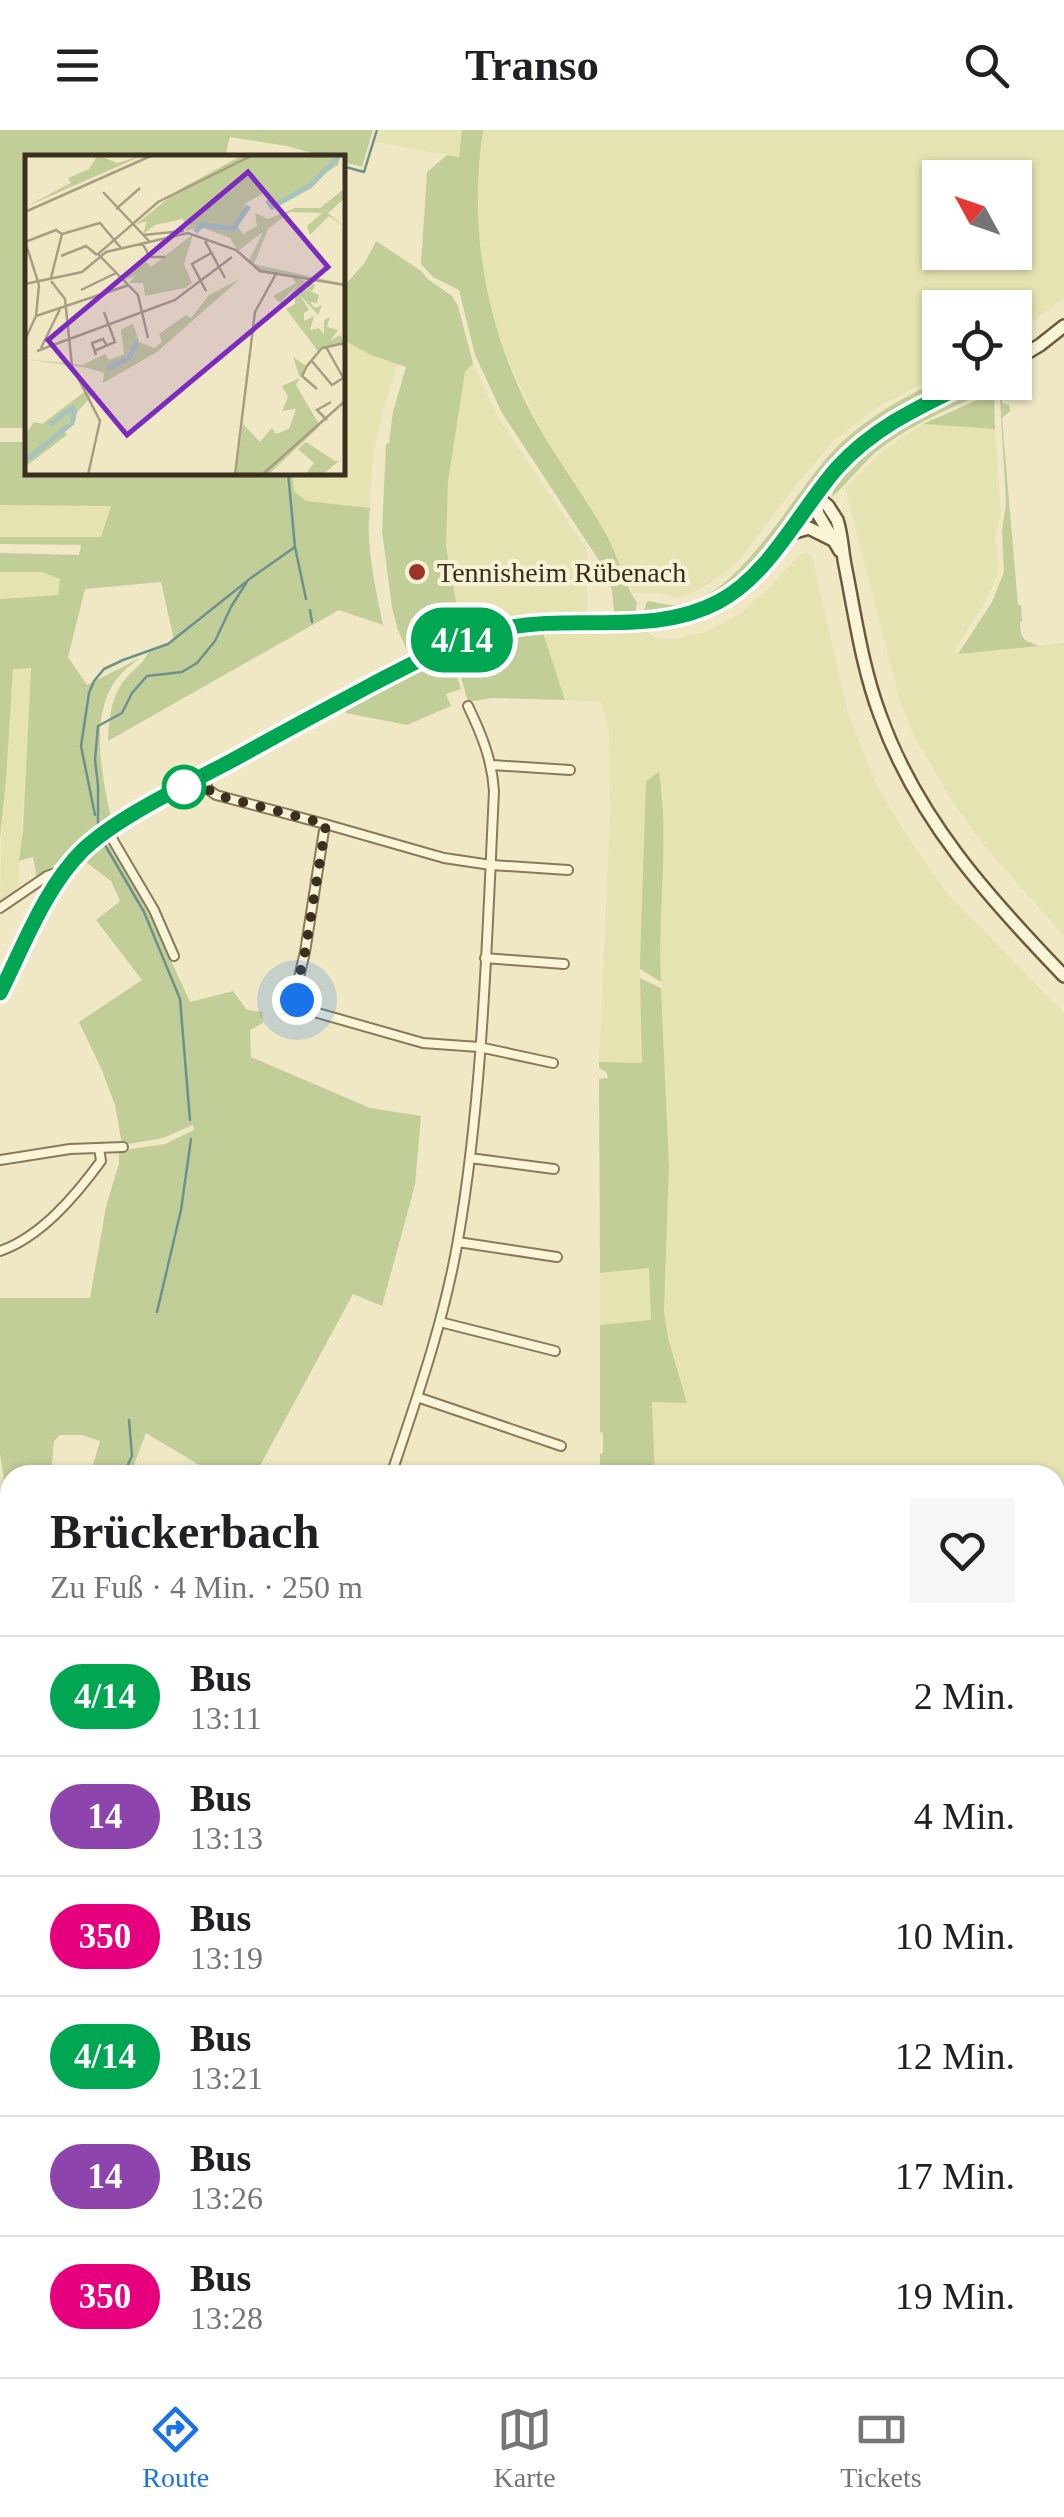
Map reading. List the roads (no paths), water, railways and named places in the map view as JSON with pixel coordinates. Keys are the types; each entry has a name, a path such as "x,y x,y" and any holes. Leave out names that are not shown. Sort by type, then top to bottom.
{"main road":[{"path":"1032,350 1064,326"},
{"path":"0,993 61,877 83,850 110,830 424,657 474,636 534,624 662,620 697,612 720,601 739,588 847,458 881,429 933,400"},
{"path":"815,495 816,510 843,554"},
{"path":"815,495 834,515 842,539 864,661 880,715 909,782 962,864 1064,976"},
{"path":"785,536 809,528 834,541"}],"street":[{"path":"394,1465 440,1322 458,1242 470,1158 494,792 492,765 468,706"},
{"path":"492,765 570,770"},
{"path":"202,777 216,795 444,858 568,870"},
{"path":"326,824 296,990 300,1008 423,1042 479,1047 553,1062"},
{"path":"110,830 154,910 174,956"},
{"path":"0,908 47,876 54,873 61,877"},
{"path":"485,958 564,964"},
{"path":"0,1251 16,1246 58,1212 101,1161 100,1148"},
{"path":"0,1160 70,1149 122,1148"},
{"path":"470,1158 554,1169"},
{"path":"458,1242 556,1257"},
{"path":"440,1322 555,1350"},
{"path":"417,1397 561,1446"}],"waterway":[{"path":"345,167 364,172 377,130"},
{"path":"98,826 98,726 122,713 147,676 182,672 197,663 215,641 248,580 295,547 288,475"},
{"path":"295,547 306,599"},
{"path":"95,815 81,746 94,681 104,669 168,644 246,582"},
{"path":"310,610 312,622"},
{"path":"105,845 144,912 180,999 190,1120"},
{"path":"157,1312 181,1210 191,1139"},
{"path":"128,1465 132,1456 129,1420"}],"place":[{"name":"Tennisheim Rübenach","path":"417,572"}]}
